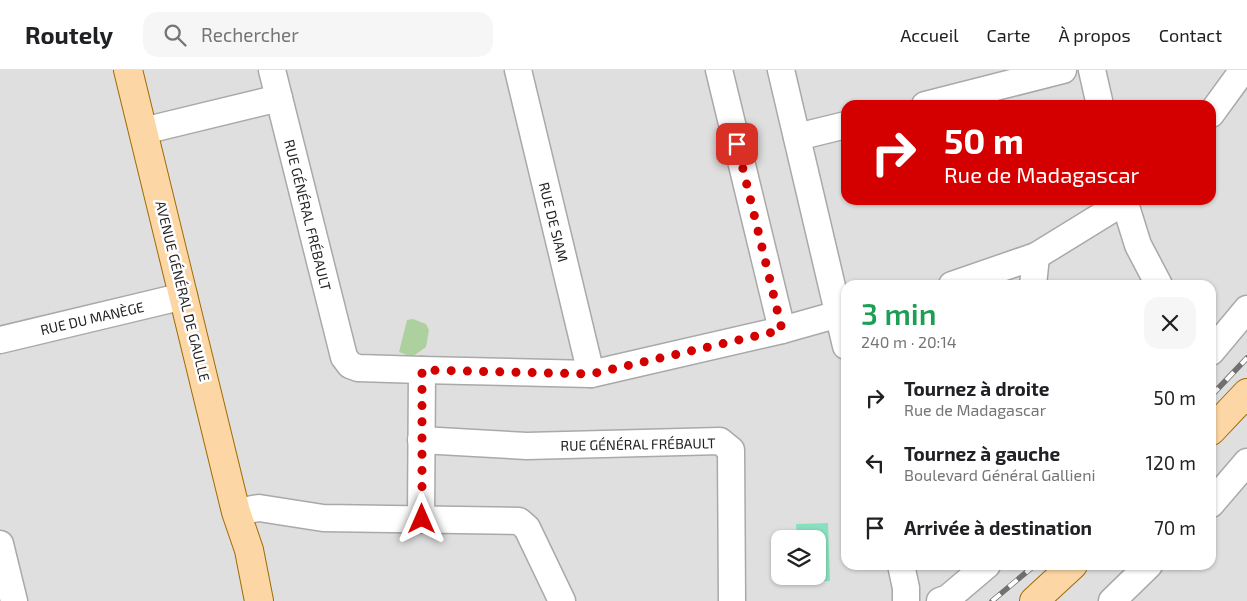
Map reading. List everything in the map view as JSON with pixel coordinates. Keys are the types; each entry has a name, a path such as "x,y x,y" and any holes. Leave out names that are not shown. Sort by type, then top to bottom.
{"main road":[{"name":"AVENUE GÉNÉRAL DE GAULLE","path":"128,70 236,512 249,550 259,601"},
{"path":"1216,426 1247,393"},
{"name":"AVENUE GÉNÉRAL DE GAULLE","path":"236,512 241,601"},
{"path":"1034,601 1068,570"}],"street":[{"name":"RUE GÉNÉRAL FRÉBAULT","path":"272,70 344,357 350,365 358,368 591,374 782,330 841,313"},
{"name":"RUE DE SIAM","path":"518,70 591,374"},
{"path":"718,70 782,330"},
{"path":"781,70 841,309"},
{"path":"945,100 1063,70"},
{"path":"1092,70 1099,100"},
{"path":"1216,107 1243,70"},
{"path":"143,131 279,98"},
{"path":"797,137 841,126"},
{"path":"966,280 1036,256 1117,205"},
{"path":"1126,205 1138,245 1156,280"},
{"path":"1034,280 1036,256"},
{"name":"RUE DU MANÈGE","path":"0,340 184,296"},
{"path":"1216,345 1247,309"},
{"path":"422,370 422,519"},
{"name":"RUE GÉNÉRAL FRÉBAULT","path":"421,440 527,446 720,441 731,450 732,601"},
{"path":"1216,498 1247,462"},
{"path":"236,512 259,508 324,518 519,521 527,528 562,601"},
{"path":"0,544 14,601"},
{"path":"901,570 906,588 906,601"},
{"path":"940,601 948,598 981,570"},
{"path":"1112,601 1144,570"}],"shaded area":[{"path":"0,70 1247,70 1247,601 0,601"}],"green space":[{"path":"413,319 426,324 429,330 426,347 412,357 399,352 407,320"},
{"path":"828,523 830,581 826,581 826,530 796,530 796,524"}],"railway":[{"path":"1216,391 1247,358"},
{"path":"992,601 1029,570"}],"route":[{"path":"422,519 422,370 591,374 782,330 737,144"}]}
